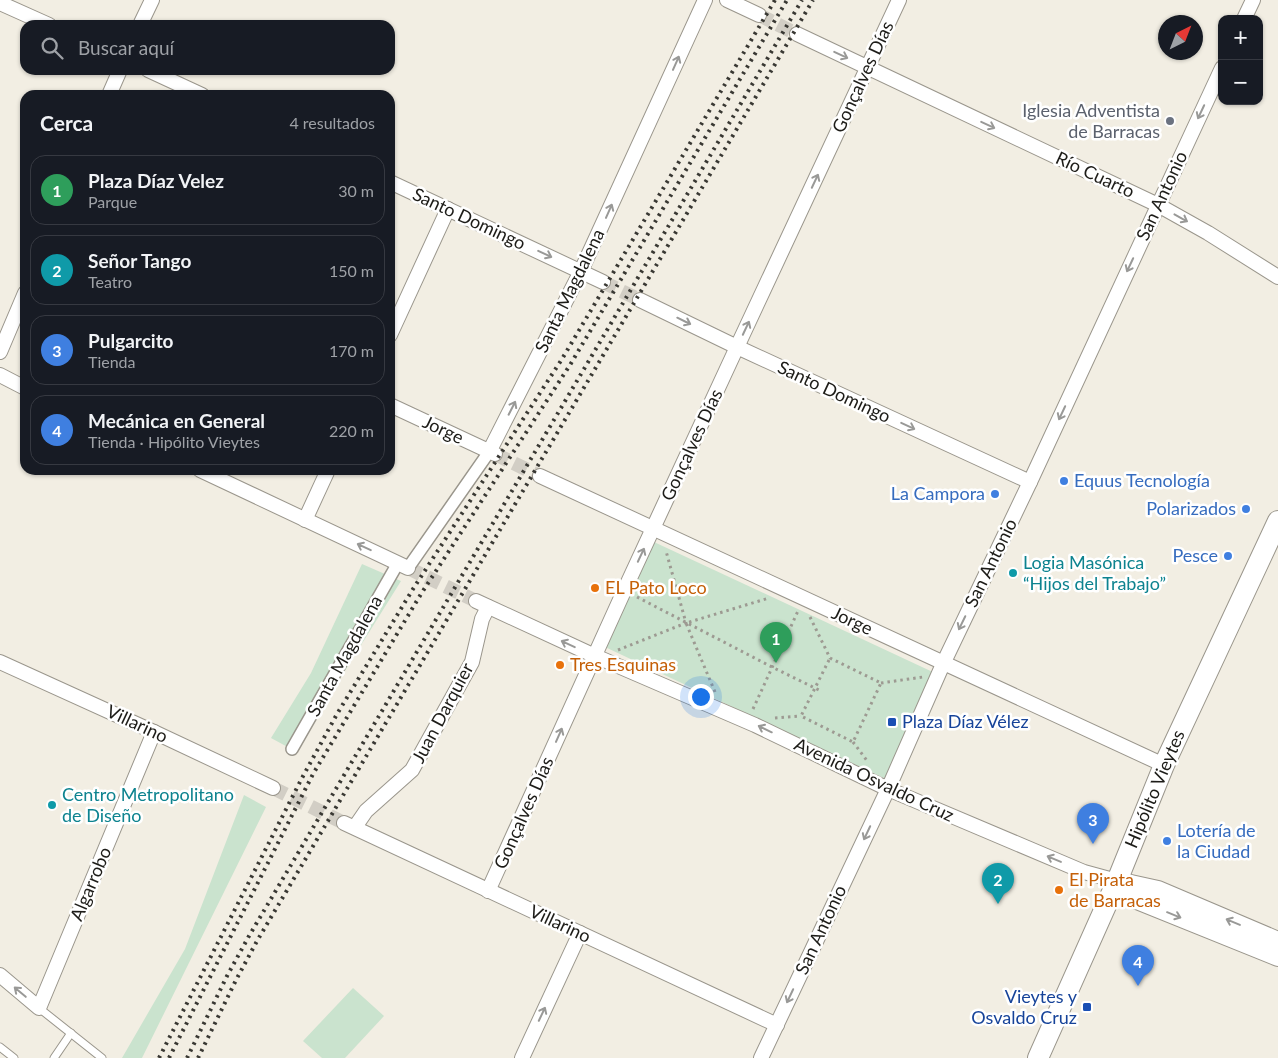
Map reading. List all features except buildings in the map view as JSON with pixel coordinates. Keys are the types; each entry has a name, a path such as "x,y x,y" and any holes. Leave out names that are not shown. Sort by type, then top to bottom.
{"main road":[{"name":"Hipólito Vieytes","path":"1038,1058 1115,886 1164,765 1278,522"}],"street":[{"path":"142,20 152,0"},
{"name":"Santa Magdalena","path":"292,750 403,566 492,453 581,272 705,0"},
{"path":"727,0 759,16"},
{"name":"Gonçalves Días","path":"488,891 737,346 900,0"},
{"path":"1246,15 1253,0"},
{"path":"0,3 38,20"},
{"name":"Río Cuarto","path":"797,34 1158,205 1278,276"},
{"path":"111,90 118,75"},
{"path":"159,75 191,90"},
{"name":"San Antonio","path":"761,1058 888,789 943,664 1030,482 1218,77"},
{"name":"Santo Domingo","path":"395,184 602,282"},
{"path":"395,325 448,209"},
{"name":"Santo Domingo","path":"640,300 1030,482"},
{"path":"0,352 20,305"},
{"path":"0,375 20,385"},
{"name":"Jorge","path":"395,407 492,453"},
{"path":"210,475 403,566"},
{"path":"305,520 326,475"},
{"name":"Jorge","path":"540,476 1164,765"},
{"name":"Avenida Osvaldo Cruz","path":"482,604 595,656 748,721 888,789 1278,957"},
{"name":"Juan Darquier","path":"349,825 412,770 472,662 482,619 482,604"},
{"name":"Villarino","path":"0,662 274,788"},
{"name":"Algarrobo","path":"39,1008 154,732"},
{"name":"Villarino","path":"349,825 777,1024"},
{"name":"Avenida Osvaldo Cruz","path":"1115,886 1158,890 1278,941"},
{"path":"522,1058 580,933"},
{"path":"0,975 39,1008"}],"lane":[{"path":"39,1008 102,1058"},
{"path":"54,1058 71,1033"},
{"path":"0,1047 14,1058"}],"path":[{"path":"654,529 665,546 686,623 718,700 717,708"},
{"path":"595,656 614,652 686,623 773,597 781,588"},
{"path":"624,591 821,691"},
{"path":"809,601 808,614 830,658 881,683 937,674 943,664"},
{"path":"748,721 772,667 809,601"},
{"path":"830,658 801,716 853,742 881,683"}],"green space":[{"path":"654,542 937,674 888,780 605,647"},
{"path":"362,564 401,581 295,751 271,738 311,673"},
{"path":"244,795 266,807 142,1058 122,1058 185,949"},
{"path":"353,988 384,1016 345,1058 322,1058 303,1041"}],"tunnel":[{"path":"759,15 797,34"},
{"path":"603,282 640,300"},
{"path":"495,454 540,476"},
{"path":"408,568 476,601"},
{"path":"273,788 344,823"}],"railway":[{"path":"159,1058 302,778 337,714 413,589 562,359 775,0"},
{"path":"169,1058 313,774 421,594 570,365 787,0"},
{"path":"187,1058 249,936 802,0"},
{"path":"198,1058 257,941 813,0"}],"place":[{"name":"Iglesia Adventista de Barracas","path":"1170,121"},
{"name":"Equus Tecnología","path":"1064,481"},
{"name":"La Campora","path":"995,494"},
{"name":"Polarizados","path":"1246,509"},
{"name":"Pesce","path":"1228,556"},
{"name":"Logia Masónica “Hijos del Trabajo”","path":"1013,573"},
{"name":"EL Pato Loco","path":"595,588"},
{"name":"Plaza Díaz Velez","path":"776,663"},
{"name":"Tres Esquinas","path":"560,665"},
{"name":"Plaza Díaz Vélez","path":"892,722"},
{"name":"Centro Metropolitano de Diseño","path":"52,805"},
{"name":"Lotería de la Ciudad","path":"1167,841"},
{"name":"Pulgarcito","path":"1093,844"},
{"name":"El Pirata de Barracas","path":"1059,890"},
{"name":"Señor Tango","path":"998,904"},
{"name":"Mecánica en General","path":"1138,986"},
{"name":"Vieytes y Osvaldo Cruz","path":"1087,1007"}]}
